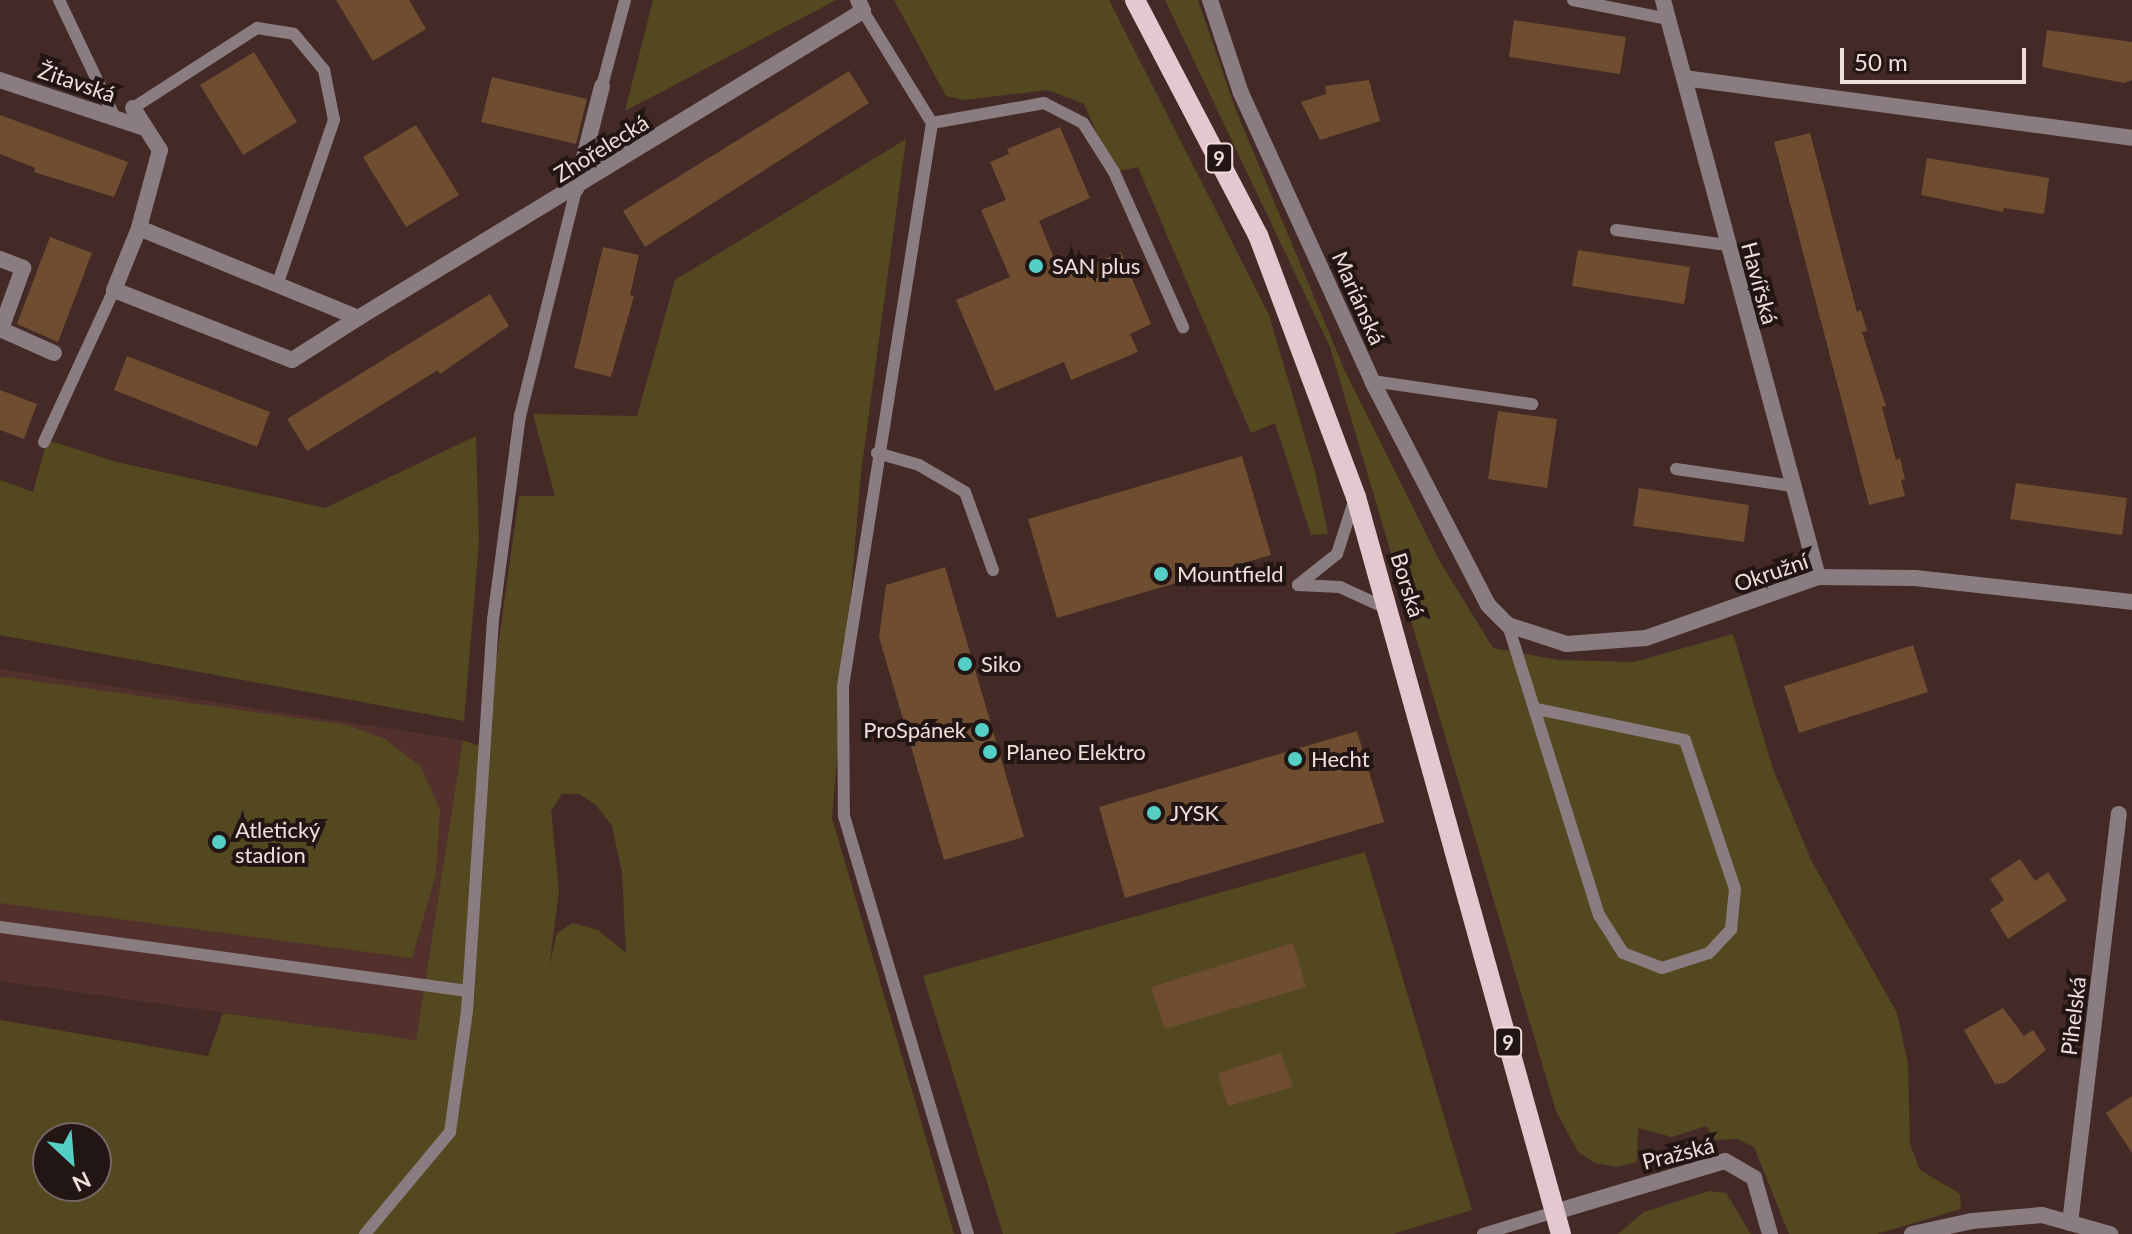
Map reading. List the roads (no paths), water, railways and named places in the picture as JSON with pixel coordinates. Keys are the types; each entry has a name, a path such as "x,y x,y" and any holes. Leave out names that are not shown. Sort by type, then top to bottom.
{"main road":[{"name":"Borská","path":"1135,0 1258,235 1356,497 1391,610 1561,1234"}],"street":[{"name":"Mariánská","path":"1210,0 1241,93 1372,381 1488,605"},
{"name":"Havířská","path":"1663,0 1818,577"},
{"name":"Zhořelecká","path":"114,290 292,360 576,189 860,5"},
{"path":"1684,78 2132,138"},
{"name":"Žitavská","path":"0,80 141,127"},
{"path":"576,189 602,86"},
{"path":"114,290 139,228 160,150 141,127 133,108"},
{"path":"139,228 358,318"},
{"path":"0,259 23,268 0,329 54,353"},
{"name":"Okružní","path":"1488,605 1508,625 1567,644 1646,638 1818,577 1915,578 2132,602"},
{"name":"Pihelská","path":"2070,1223 2119,814"},
{"name":"Pražská","path":"1555,1212 1725,1161 1754,1178 1770,1234"},
{"path":"1912,1234 2042,1215 2110,1234"}],"lane":[{"path":"59,0 115,118"},
{"path":"602,86 625,0"},
{"path":"1573,0 1668,19"},
{"path":"860,5 932,123 877,453 843,686 844,816 968,1234"},
{"path":"133,108 257,28 294,34 324,70 334,120 278,283"},
{"path":"932,123 1044,103 1083,123 1114,172 1183,327"},
{"path":"365,1234 450,1132 468,991 493,620 520,416 576,189"},
{"path":"1616,230 1727,245"},
{"path":"44,442 114,290"},
{"path":"1372,381 1532,404"},
{"path":"877,453 919,465 965,492 993,570"},
{"path":"1676,469 1793,486"},
{"path":"1356,497 1337,554 1298,585 1340,587 1391,610"},
{"path":"1508,625 1599,915 1623,953 1662,968 1709,953 1731,929 1735,889 1685,740 1536,709"},
{"path":"0,927 468,991"},
{"path":"1483,1234 1555,1212"}],"place":[{"name":"SAN plus","path":"1036,266"},
{"name":"Mountfield","path":"1161,574"},
{"name":"Siko","path":"965,664"},
{"name":"ProSpánek","path":"982,730"},
{"name":"Planeo Elektro","path":"990,752"},
{"name":"Hecht","path":"1295,759"},
{"name":"JYSK","path":"1154,813"},
{"name":"Atletický stadion","path":"219,842"}]}
